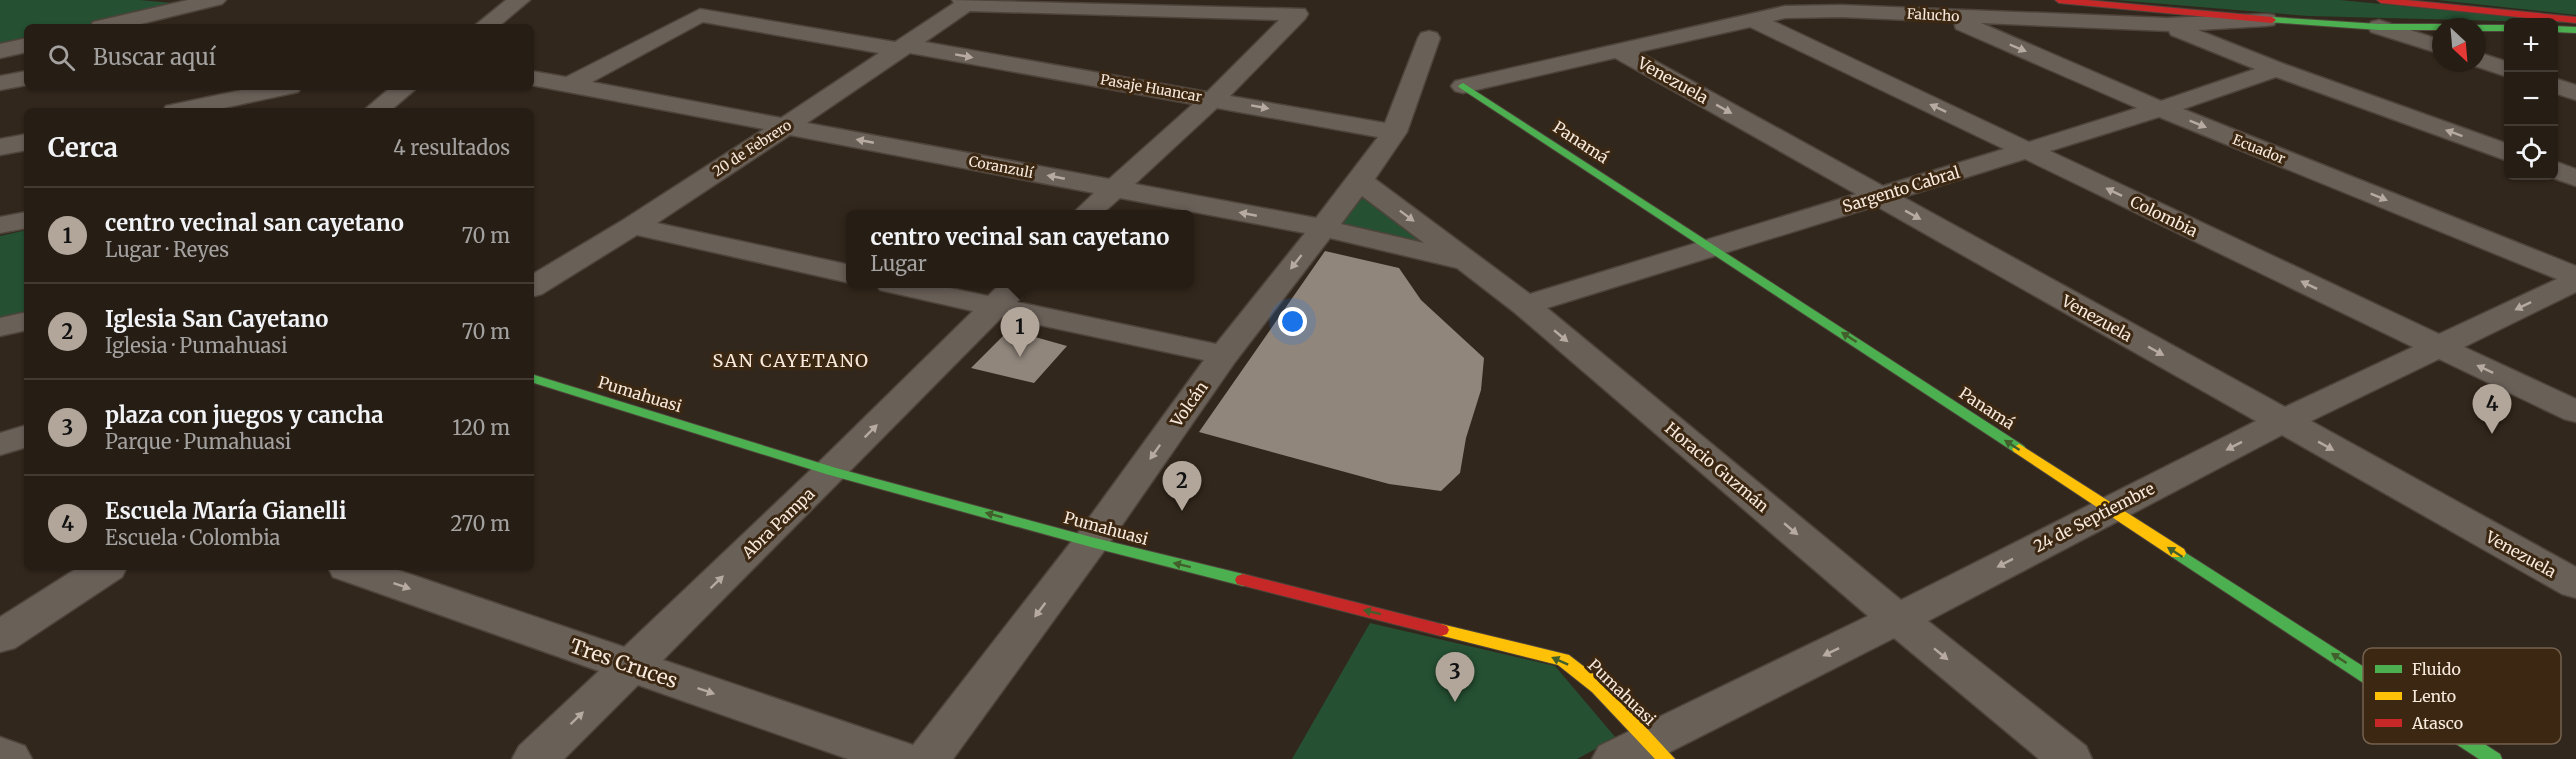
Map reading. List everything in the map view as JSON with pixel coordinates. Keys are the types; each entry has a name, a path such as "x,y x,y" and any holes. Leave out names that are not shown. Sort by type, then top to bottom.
{"main road":[{"path":"2059,0 2266,20 2379,27 2432,27"},
{"path":"2381,0 2576,20"},
{"path":"2486,28 2504,28"},
{"path":"2558,29 2576,30"},
{"name":"Panamá","path":"1463,86 2363,674"},
{"name":"Pumahuasi","path":"534,379 831,471 1091,542 1563,660 1598,687 1658,750"},
{"name":"Panamá","path":"2470,744 2493,759"}],"street":[{"path":"114,24 215,0"},
{"path":"488,24 519,0"},
{"path":"964,2 1297,14 1213,99 1090,210"},
{"name":"20 de Febrero","path":"534,284 633,226 786,126 904,48 964,2"},
{"name":"Falucho","path":"1463,86 1785,12 1815,11 2167,25 2266,20"},
{"name":"Pasaje Huancar","path":"571,84 700,15 1213,99 1394,132"},
{"name":"Ecuador","path":"1945,16 2160,109 2576,276"},
{"name":"Colombia","path":"1753,20 2576,412"},
{"path":"2167,25 2276,69 2504,152"},
{"path":"2379,27 2432,44"},
{"name":"Volcán","path":"928,759 1091,542 1224,355 1360,181 1394,132 1429,38"},
{"path":"0,51 24,46"},
{"name":"Venezuela","path":"1618,50 2281,422 2576,584"},
{"path":"2486,62 2504,69"},
{"path":"0,66 24,66"},
{"name":"Sargento Cabral","path":"1525,305 2160,109 2276,69"},
{"name":"Coranzulí","path":"534,78 1323,228 1469,262"},
{"path":"0,83 24,79"},
{"path":"2558,87 2576,93"},
{"path":"189,108 276,90"},
{"path":"379,108 402,90"},
{"path":"0,147 24,143"},
{"path":"2558,172 2576,178"},
{"name":"Horacio Guzmán","path":"1360,181 1525,305 2070,759"},
{"path":"0,225 24,220"},
{"path":"633,226 846,273"},
{"name":"24 de Septiembre","path":"1615,759 1658,750 1898,618 2110,509 2281,422 2576,281"},
{"path":"933,288 1006,295 1224,355"},
{"name":"Abra Pampa","path":"535,759 831,471 1006,295"},
{"path":"0,327 24,322"},
{"path":"0,444 24,437"},
{"path":"0,637 104,570"},
{"name":"Tres Cruces","path":"356,570 900,759"},
{"path":"0,616 63,597"},
{"path":"0,754 9,759"}],"green space":[{"path":"0,0 140,0 184,4 92,24 24,24 24,41 0,47"},
{"path":"2115,0 2340,0 2525,18 2504,18 2504,21 2486,21 2486,18 2432,19 2308,16"},
{"path":"2437,0 2576,0 2576,15"},
{"path":"1365,195 1430,247 1339,225"},
{"path":"24,231 24,314 0,319 0,236"},
{"path":"1370,623 1555,666 1616,738 1577,759 1292,759"}],"building":[{"path":"1325,251 1399,268 1421,300 1484,358 1481,390 1466,438 1460,473 1441,491 1389,484 1199,432"},
{"path":"1012,332 1067,346 1034,383 971,368 1003,336"}],"traffic: fast":[{"path":"2272,20 2379,27 2432,27"},
{"path":"2486,28 2504,28"},
{"path":"2558,29 2576,30"},
{"path":"1463,86 2019,449"},
{"path":"534,379 831,471 1091,542 1243,580"},
{"path":"2178,553 2363,674"},
{"path":"2470,744 2493,759"}],"traffic: slow":[{"path":"2019,449 2178,553"},
{"path":"1441,630 1563,660 1598,687 1666,759"}],"traffic: jam":[{"path":"2059,0 2272,20"},
{"path":"2381,0 2576,20"},
{"path":"1243,580 1441,630"}],"place":[{"name":"centro vecinal san cayetano","path":"1020,357"},
{"name":"Escuela María Gianelli","path":"2492,434"},
{"name":"Iglesia San Cayetano","path":"1182,511"},
{"name":"plaza con juegos y cancha","path":"1455,702"}],"district":[{"name":"SAN CAYETANO","path":"791,360"}]}
